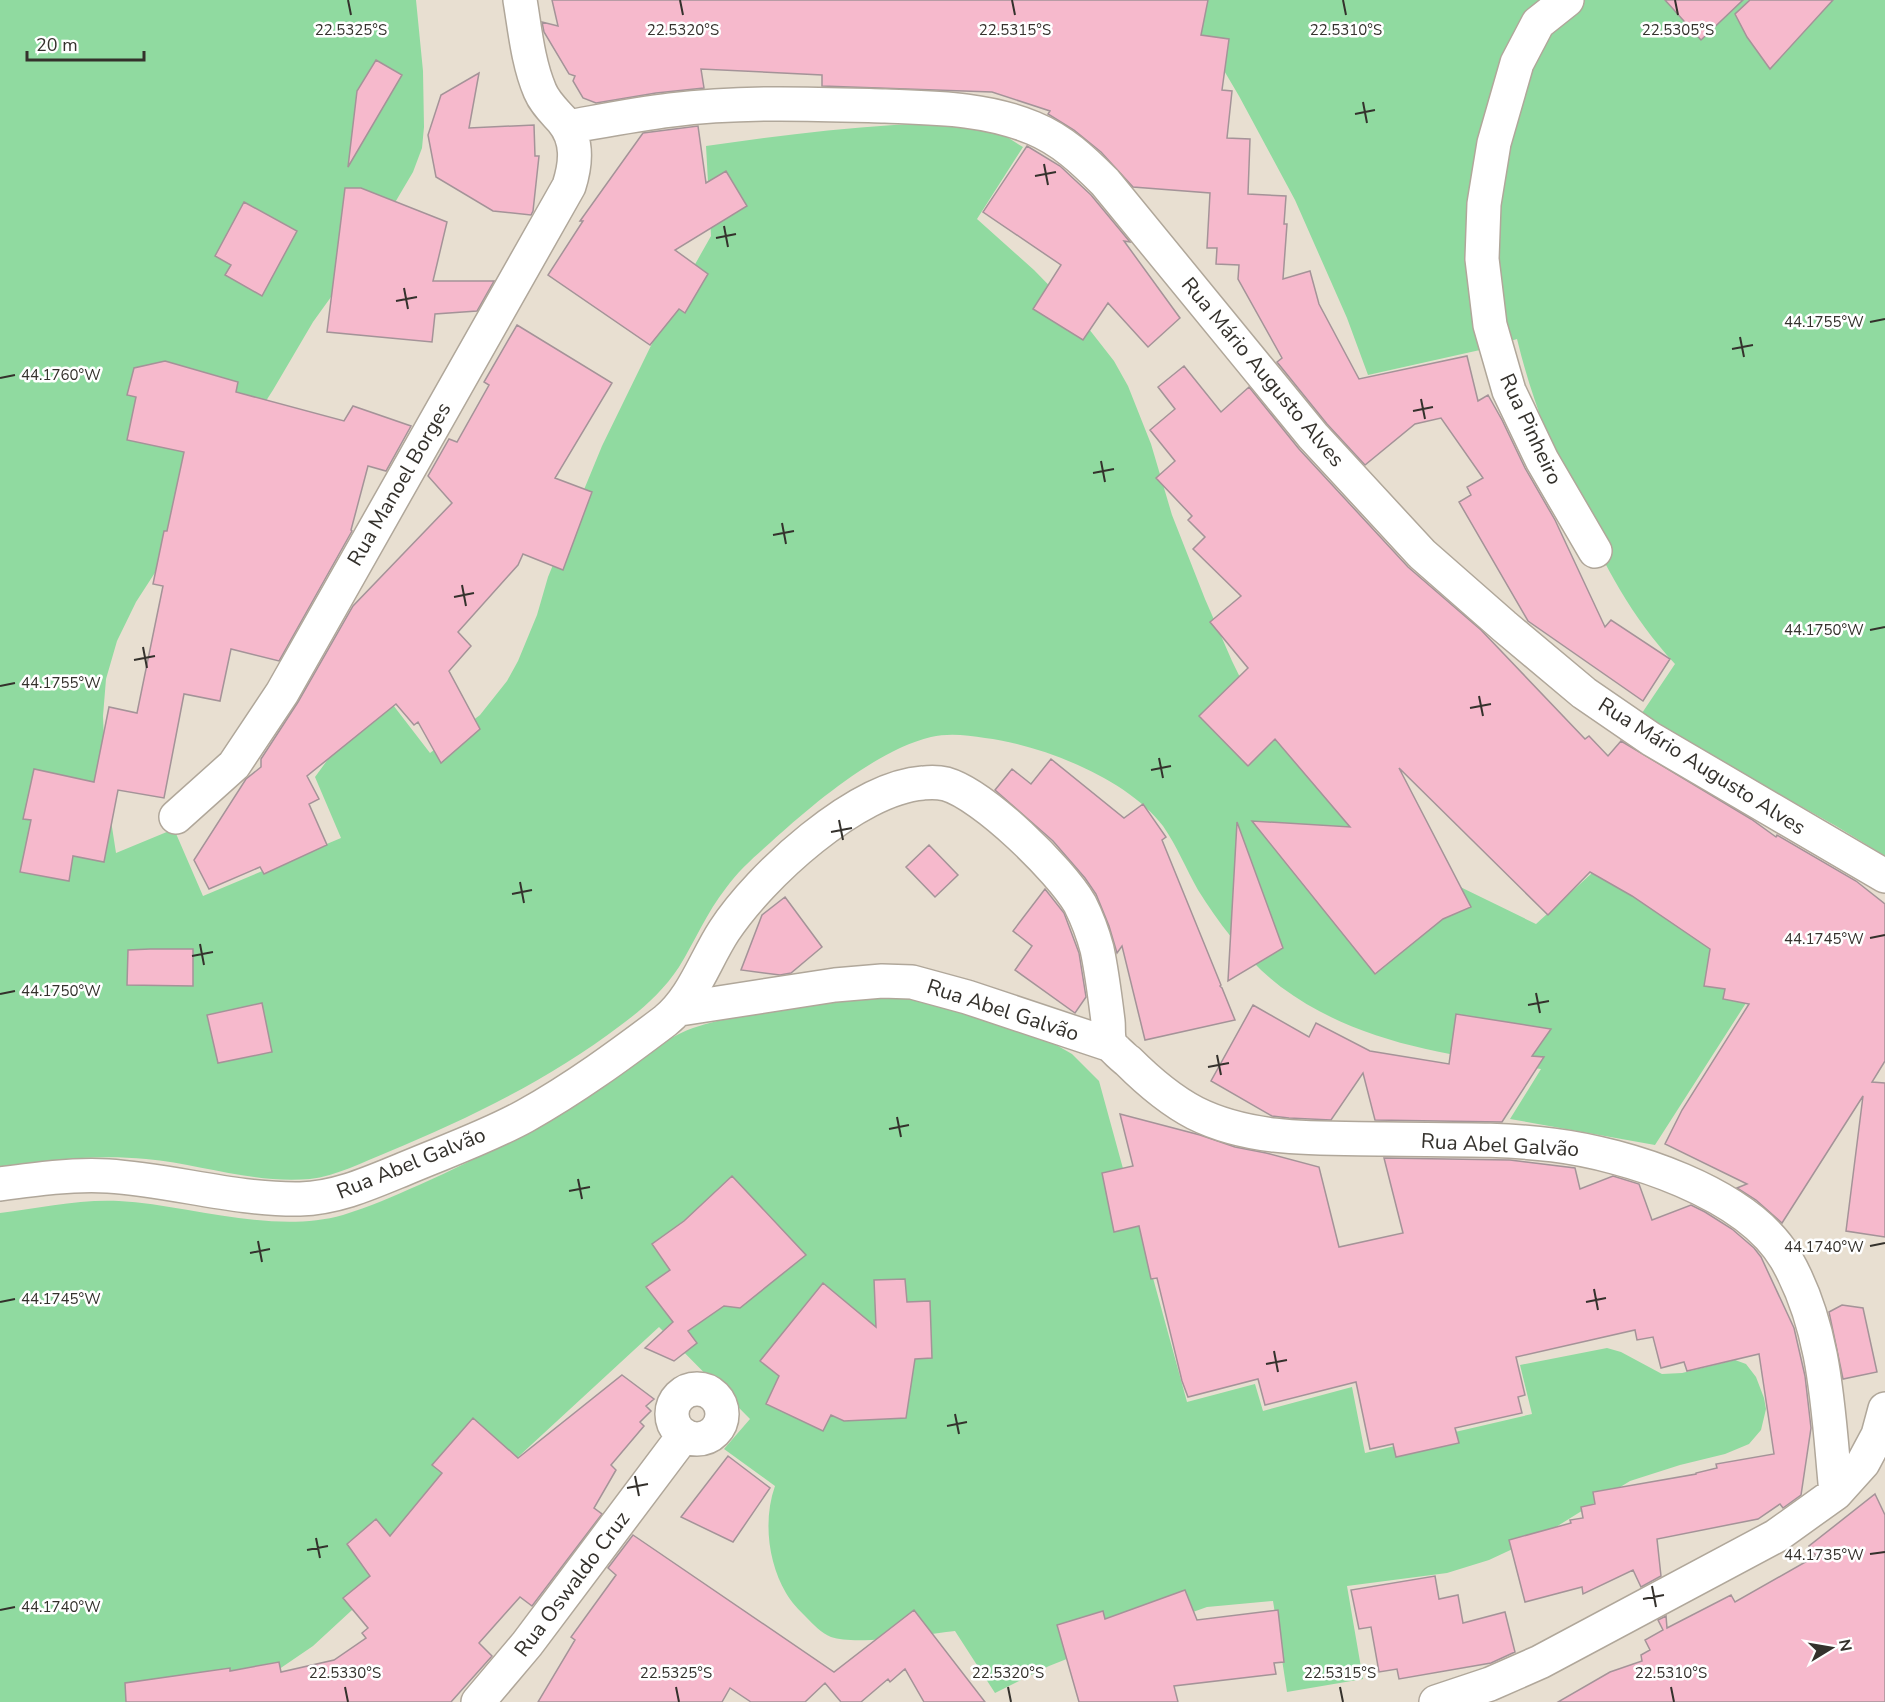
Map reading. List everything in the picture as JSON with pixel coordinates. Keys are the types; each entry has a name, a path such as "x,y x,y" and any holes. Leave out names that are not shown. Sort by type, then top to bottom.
{"street":[{"path":"519,0 529,52 540,90 549,106 568,127"},
{"name":"Rua Pinheiro","path":"1567,0 1538,23 1517,63 1494,143 1484,204 1482,259 1490,325 1509,391 1542,460 1595,551"},
{"name":"Rua Mário Augusto Alves","path":"568,127 672,110 782,103 967,110 1011,120 1048,135 1075,153 1105,182 1313,436 1422,554 1503,626 1584,693 1651,739 1885,876"},
{"name":"Rua Manoel Borges","path":"176,817 234,765 282,693 569,186 576,162 568,127"},
{"name":"Rua Abel Galvão","path":"0,1184 46,1177 109,1176 259,1197 302,1199 351,1190 446,1152 523,1117 604,1067 680,1010 709,956 735,916 762,884 790,857 842,815 876,795 914,783 940,783 953,786 968,795 1045,858 1063,879 1079,903 1096,946 1111,1045"},
{"name":"Rua Abel Galvão","path":"680,1010 835,985 882,981 912,982 967,997 1111,1045 1144,1077 1168,1096 1194,1112 1219,1123 1249,1131 1297,1137 1548,1144 1594,1151 1651,1168 1695,1186 1725,1202 1761,1229 1781,1250 1798,1283 1808,1309 1824,1368 1836,1493"},
{"path":"1436,1702 1490,1684 1540,1662 1776,1536 1836,1493 1863,1463 1871,1450 1885,1409"},
{"name":"Rua Oswaldo Cruz","path":"478,1702 527,1644 684,1435"}],"green space":[{"path":"0,0 416,0 423,71 424,127 422,148 413,172 377,233 313,322 273,390 136,602 117,641 106,679 103,716 106,788 116,853 174,829 203,896 341,838 315,777 380,688 430,753 480,715 507,681 518,661 537,615 548,577 602,446 663,321 711,236 706,146 870,127 961,124 992,130 1023,147 977,219 1034,270 1078,315 1114,361 1128,386 1151,444 1172,515 1232,661 1257,712 1284,750 1345,810 1448,881 1536,924 1603,863 1762,978 1655,1145 1510,1119 1541,1069 1439,1052 1406,1044 1341,1022 1311,1006 1269,977 1235,942 1198,890 1163,826 1148,809 1128,793 1082,767 1032,748 978,737 944,735 910,744 867,766 825,796 759,853 719,897 673,976 653,999 629,1019 594,1045 538,1080 419,1139 330,1175 310,1179 268,1179 167,1162 109,1157 73,1158 0,1167"},
{"path":"1177,0 1885,0 1885,856 1640,716 1675,664 1632,608 1587,528 1543,424 1517,339 1480,350 1368,375 1347,318 1295,200 1216,57"},
{"path":"901,992 1044,1038 1072,1054 1099,1081 1187,1402 1255,1384 1263,1411 1352,1387 1365,1453 1532,1414 1520,1365 1607,1348 1621,1352 1662,1374 1682,1373 1735,1360 1746,1364 1756,1377 1764,1398 1766,1409 1761,1430 1749,1444 1725,1454 1630,1481 1543,1535 1489,1560 1447,1573 1347,1586 1363,1679 1287,1692 1273,1601 1207,1607 1049,1666 995,1693 955,1631 874,1640 843,1639 824,1633 798,1609 780,1581 771,1554 768,1527 775,1486 724,1449 750,1419 659,1327 313,1646 231,1702 0,1702 0,1213 74,1203 119,1201 231,1217 288,1222 343,1215 419,1185 512,1139 600,1087 669,1039 693,1028 791,1007"}],"building":[{"path":"552,0 1208,0 1201,35 1229,39 1222,90 1232,91 1227,138 1250,139 1248,194 1286,196 1284,224 1287,224 1283,279 1310,271 1319,304 1359,379 1467,356 1478,401 1488,395 1525,468 1555,520 1605,627 1611,620 1670,659 1643,701 1528,621 1459,502 1471,495 1467,487 1483,478 1441,418 1415,424 1365,465 1327,424 1277,362 1282,358 1238,279 1239,265 1216,264 1217,248 1207,248 1210,193 1133,187 1101,152 1074,130 1048,114 1050,111 992,92 822,86 822,75 701,69 704,88 596,103 583,98 573,81 575,76 569,74 544,32 542,22 558,26"},
{"path":"1665,0 1743,0 1701,40"},
{"path":"1750,0 1833,0 1770,69 1747,37 1735,14"},
{"path":"376,60 402,75 348,167 357,91"},
{"path":"479,73 469,128 534,125 535,156 539,156 531,215 493,211 436,177 428,135 441,95"},
{"path":"698,126 706,183 726,171 747,206 675,250 708,274 685,313 679,309 650,345 548,275 583,221 580,221 643,133"},
{"path":"1027,146 1060,166 1091,195 1130,242 1124,241 1180,318 1148,347 1108,303 1083,340 1033,309 1061,265 983,212"},
{"path":"345,188 361,188 447,222 433,281 494,281 477,311 435,314 432,342 327,332"},
{"path":"244,202 297,231 262,296 225,275 231,265 215,256"},
{"path":"517,325 612,383 555,478 592,492 563,570 523,554 518,565 458,632 471,646 449,671 480,729 441,763 418,722 414,725 396,704 307,776 319,799 309,804 327,845 264,874 260,867 209,889 194,860 246,779 261,767 261,759 298,702 353,606 452,503 428,476 449,439 457,442 489,385 484,382"},
{"path":"165,361 238,382 236,392 344,421 353,406 411,426 386,471 368,466 352,531 279,661 231,649 220,701 184,694 164,798 118,790 104,862 73,856 69,881 20,872 31,820 23,819 34,769 94,782 109,707 137,713 163,586 153,584 184,452 127,440 136,397 127,395 134,368"},
{"path":"1184,366 1221,412 1249,387 1299,449 1408,567 1481,630 1585,739 1589,736 1608,756 1621,741 1751,819 1776,837 1777,835 1856,881 1885,904 1885,1061 1872,1082 1885,1083 1885,1237 1846,1231 1863,1096 1782,1223 1756,1200 1737,1188 1747,1184 1665,1144 1682,1110 1749,1004 1723,999 1725,989 1704,986 1710,949 1632,896 1590,872 1548,915 1399,768 1471,907 1443,919 1375,974 1252,821 1350,827 1275,739 1248,766 1199,716 1248,668 1210,622 1241,596 1193,549 1205,537 1188,520 1192,516 1156,478 1175,461 1150,430 1175,409 1158,387"},
{"path":"1051,759 1124,818 1143,804 1166,837 1162,840 1235,1020 1145,1040 1122,946 1117,953 1096,894 1053,841 995,790 1012,769 1031,784"},
{"path":"1237,822 1283,948 1228,981"},
{"path":"929,845 958,875 935,897 906,867"},
{"path":"1045,889 1064,913 1079,953 1086,997 1075,1013 1015,970 1032,946 1013,931"},
{"path":"785,897 822,947 791,973 780,975 741,970 762,915"},
{"path":"193,949 193,986 127,985 128,950"},
{"path":"262,1003 272,1052 218,1063 207,1015"},
{"path":"1253,1005 1309,1037 1316,1023 1370,1051 1449,1064 1456,1014 1551,1029 1532,1056 1544,1057 1502,1122 1375,1120 1363,1073 1331,1120 1289,1118 1272,1116 1211,1081"},
{"path":"1120,1114 1200,1135 1235,1147 1319,1167 1339,1247 1403,1233 1384,1158 1510,1160 1575,1168 1580,1189 1613,1176 1639,1184 1652,1220 1691,1205 1705,1212 1732,1229 1761,1257 1794,1328 1805,1376 1811,1428 1801,1495 1783,1508 1780,1504 1758,1519 1657,1539 1661,1576 1641,1587 1633,1570 1583,1594 1582,1587 1525,1602 1509,1540 1583,1518 1581,1507 1595,1504 1593,1492 1696,1474 1717,1468 1716,1464 1774,1454 1759,1354 1687,1371 1684,1362 1661,1368 1653,1337 1637,1340 1635,1330 1516,1357 1525,1395 1518,1397 1522,1413 1455,1428 1459,1443 1396,1457 1393,1444 1370,1449 1356,1382 1265,1405 1258,1379 1188,1397 1157,1278 1151,1279 1139,1226 1114,1232 1102,1173 1133,1166"},
{"path":"732,1176 806,1255 740,1308 724,1306 688,1331 697,1343 674,1361 645,1348 673,1322 646,1287 670,1270 652,1244 684,1221"},
{"path":"905,1279 907,1302 930,1301 932,1358 915,1359 906,1418 844,1421 831,1415 823,1431 766,1404 779,1376 760,1361 823,1283 876,1327 874,1280"},
{"path":"1842,1305 1863,1308 1877,1372 1843,1379 1829,1312"},
{"path":"622,1375 654,1399 646,1406 651,1411 640,1422 644,1426 611,1465 616,1470 594,1508 602,1514 532,1606 520,1597 479,1643 492,1656 451,1702 126,1702 125,1683 230,1668 230,1671 279,1662 281,1672 334,1660 366,1638 362,1633 368,1628 343,1598 370,1576 347,1544 376,1519 390,1536 442,1473 432,1465 473,1418 518,1458"},
{"path":"728,1456 770,1488 733,1542 681,1517"},
{"path":"1875,1494 1885,1515 1885,1702 1558,1702 1610,1672 1642,1661 1641,1655 1650,1650 1645,1640 1663,1630 1658,1620 1666,1616 1667,1628 1731,1595 1735,1602 1816,1556 1809,1546"},
{"path":"633,1535 834,1672 914,1610 985,1702 924,1702 905,1669 890,1682 888,1679 861,1702 841,1702 825,1683 805,1702 751,1702 730,1688 722,1702 538,1702 575,1640 571,1637 616,1575 608,1568"},
{"path":"1435,1576 1439,1599 1458,1595 1463,1623 1505,1612 1515,1652 1491,1663 1399,1679 1397,1669 1379,1672 1371,1627 1359,1629 1351,1590"},
{"path":"1185,1590 1197,1620 1278,1610 1284,1662 1274,1663 1276,1674 1174,1686 1178,1702 1079,1702 1057,1625 1103,1611 1105,1619"}]}
